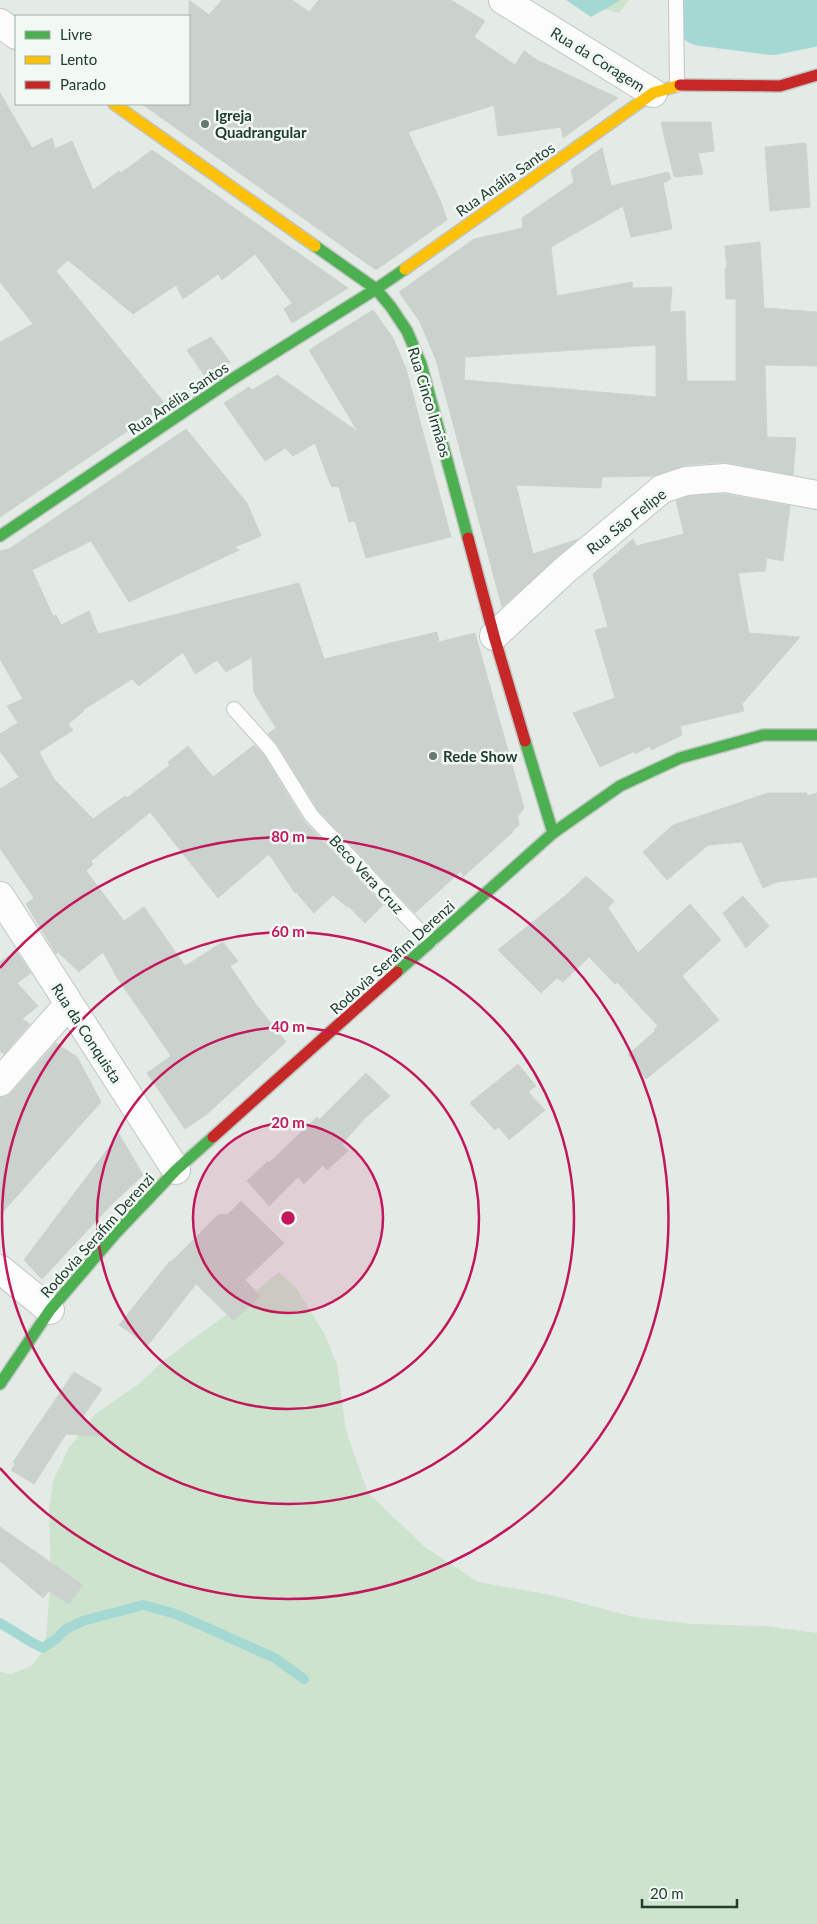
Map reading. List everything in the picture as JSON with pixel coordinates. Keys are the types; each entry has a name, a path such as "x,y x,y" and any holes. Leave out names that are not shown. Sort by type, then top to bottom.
{"street":[{"name":"Rua da Coragem","path":"503,0 665,89"},
{"path":"0,23 15,34"},
{"path":"665,89 780,86 817,75"},
{"name":"Rua Anália Santos","path":"376,289 665,89"},
{"name":"Rua Cinco Irmãos","path":"115,105 376,289 407,331 421,364 494,636 553,833"},
{"name":"Rua Anélia Santos","path":"0,536 231,380 376,289"},
{"name":"Rua São Felipe","path":"494,636 573,564 662,489 686,481 725,478 817,495"},
{"name":"Rodovia Serafim Derenzi","path":"0,1384 50,1310 115,1234 176,1170 553,833 620,786 680,758 764,734 817,736"},
{"name":"Rua da Conquista","path":"0,896 68,1005 176,1170"},
{"path":"0,1082 68,1005"},
{"path":"0,1269 50,1310"}],"lane":[{"path":"665,89 676,0"},
{"name":"Beco Vera Cruz","path":"234,710 270,749 311,815 417,928 432,940"}],"green space":[{"path":"618,0 629,0 619,13 604,9"},
{"path":"279,1272 296,1288 324,1333 337,1364 346,1431 368,1493 425,1547 478,1582 551,1595 634,1617 692,1624 766,1626 817,1633 817,1924 0,1924 0,1672 11,1674 31,1666 42,1653 46,1635 51,1581 49,1510 53,1481 69,1448 94,1415 140,1383 163,1361 239,1305"}],"water":[{"path":"566,0 618,0 619,1 591,17"}],"building":[{"path":"189,0 209,15 222,0 292,0 309,12 319,0 451,0 485,21 474,37 515,65 524,51 537,60 618,98 563,138 561,127 498,136 494,105 408,132 440,200 447,220 376,270 143,105 190,105"},
{"path":"0,93 32,148 52,138 55,149 72,141 93,190 119,171 121,173 152,150 348,288 292,323 284,309 292,303 255,254 222,280 218,274 183,299 176,285 133,314 68,260 56,271 166,405 0,517 0,342 33,324 0,282"},
{"path":"661,122 711,122 714,151 698,153 703,174 674,177"},
{"path":"806,143 810,207 770,211 765,147"},
{"path":"602,148 611,186 668,172 671,179 663,183 672,229 631,237 623,206 551,247 557,296 632,282 633,288 672,287 670,312 685,311 687,381 736,381 736,299 726,299 725,269 727,268 725,246 760,242 764,308 817,312 817,366 765,365 767,437 796,438 793,475 724,462 685,465 654,476 602,477 601,488 516,485 533,554 578,539 502,607 436,360 420,322 399,292 474,239 523,228 522,218 574,182 571,170","holes":["656,345 656,397 464,380 465,357"]},
{"path":"373,310 393,338 406,369 451,537 366,558 355,521 349,522 339,487 331,486 315,443 293,456 285,448 265,461 224,403 249,387 252,390 277,375 358,432 309,350"},
{"path":"211,337 230,362 206,378 187,350"},
{"path":"186,429 247,503 261,536 235,547 239,550 129,602 91,541 32,570 53,616 56,615 61,625 89,611 98,634 299,583 324,659 437,632 439,642 475,633 524,808 518,816 519,825 513,832 463,877 461,871 415,913 318,810 277,744 268,734 276,728 254,693 252,657 226,672 217,660 195,674 183,652 139,686 132,679 83,710 68,724 73,730 39,752 54,779 93,819 125,796 127,798 170,765 168,762 188,746 213,777 254,745 263,754 304,821 383,905 365,923 348,906 333,895 314,913 295,893 269,854 218,898 150,812 91,861 93,864 86,871 124,921 144,907 185,966 223,942 238,961 230,966 255,1003 286,1042 207,1114 185,1129 147,1073 171,1056 116,976 103,952 79,972 58,952 56,954 26,904 34,898 0,848 0,789 19,777 0,751 0,734 18,723 7,706 23,699 0,659 0,551 9,549"},
{"path":"724,494 790,506 783,561 767,558 765,571 738,573 749,633 800,637 742,704 744,711 680,726 682,735 651,750 650,746 635,754 635,751 600,767 573,713 615,698 595,630 608,627 593,574 633,539 636,546 684,534 676,501 689,496"},
{"path":"768,793 807,793 806,796 817,793 817,877 777,882 763,888 742,842 708,845 667,880 643,852 673,825"},
{"path":"586,876 614,901 608,908 638,953 690,904 721,940 682,976 719,1020 646,1079 628,1055 655,1031 654,1029 658,1026 617,982 615,984 589,957 563,982 557,978 541,993 498,950 565,896"},
{"path":"743,896 769,926 746,948 723,913"},
{"path":"16,951 31,973 17,983 38,1006 22,1019 30,1024 4,1054 0,1051 0,962"},
{"path":"56,1043 77,1057 101,1102 0,1215 0,1097 5,1097 12,1092"},
{"path":"518,1064 536,1086 528,1092 545,1110 509,1140 499,1127 495,1130 470,1103"},
{"path":"366,1073 390,1096 364,1119 342,1144 348,1151 327,1170 323,1165 304,1184 298,1177 269,1206 247,1181 268,1161 269,1163 317,1117 319,1120"},
{"path":"119,1134 143,1175 112,1204 42,1279 24,1260"},
{"path":"241,1201 284,1243 245,1280 260,1296 234,1321 196,1284 148,1345 119,1325 170,1261 218,1215 228,1214"},
{"path":"74,1372 102,1389 82,1418 107,1437 66,1434 34,1484 11,1470 15,1464 13,1462"},
{"path":"0,1527 83,1585 69,1604 49,1591 43,1598 0,1561"}],"waterway":[{"path":"703,17 772,26 817,17"},
{"path":"0,1623 43,1648 66,1629 83,1621 143,1605 176,1614 275,1658 304,1679"}],"traffic: fast":[{"path":"315,246 376,289 407,331 421,364 468,538"},
{"path":"0,536 231,380 405,269"},
{"path":"397,972 553,833 620,786 680,758 763,735 817,735"},
{"path":"525,741 553,833"},
{"path":"0,1384 50,1310 115,1234 176,1170 213,1137"}],"traffic: slow":[{"path":"405,269 653,93 680,85"},
{"path":"115,105 315,246"}],"traffic: jam":[{"path":"680,85 780,86 817,75"},
{"path":"468,538 525,741"},
{"path":"213,1137 397,972"}],"place":[{"name":"Igreja Quadrangular","path":"205,124"},
{"name":"Rede Show","path":"433,756"}]}
